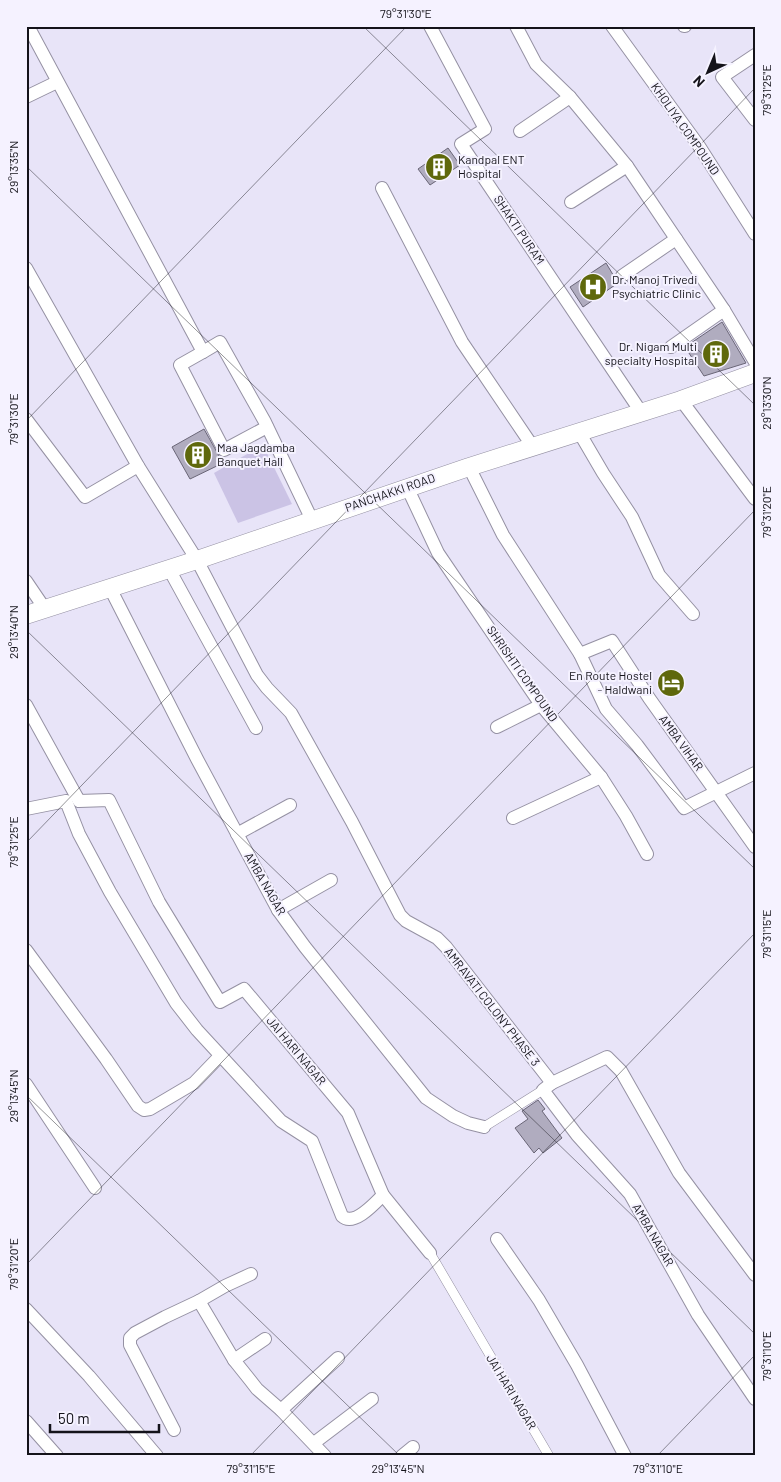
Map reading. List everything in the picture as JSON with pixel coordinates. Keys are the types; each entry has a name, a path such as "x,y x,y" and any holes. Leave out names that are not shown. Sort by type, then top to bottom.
{"main road":[{"name":"PANCHAKKI ROAD","path":"26,615 197,560 407,487 681,400 755,373"}],"street":[{"path":"28,26 203,352"},
{"name":"SHAKTI PURAM","path":"430,26 485,129 461,144 640,412"},
{"path":"516,26 536,64 570,97 627,166 724,310 755,362"},
{"name":"KHOLIYA COMPOUND","path":"612,26 699,146 755,234"},
{"path":"755,55 722,77 755,120"},
{"path":"26,97 57,82"},
{"path":"520,131 570,97"},
{"path":"571,202 627,166"},
{"path":"382,188 462,342 533,447"},
{"path":"622,276 676,240"},
{"name":"AMRAVATI COLONY PHASE 3","path":"26,268 138,466 197,560 258,674 267,688 291,713 352,822 400,915 406,921 437,938 446,947 547,1087"},
{"path":"671,347 724,310"},
{"path":"267,427 224,450 180,365 220,342 267,427 312,520"},
{"path":"681,400 755,498"},
{"path":"26,419 86,497 138,466"},
{"path":"579,432 632,517 659,575 693,614"},
{"path":"469,467 503,535 580,654 606,709 637,745 684,808 755,774"},
{"name":"SHRISHTI COMPOUND","path":"407,487 438,554 541,705 601,777 647,854"},
{"path":"169,569 256,728"},
{"path":"26,581 45,609"},
{"name":"AMBA NAGAR","path":"110,588 278,910 305,947 426,1098 468,1124 484,1127"},
{"name":"AMBA VIHAR","path":"580,654 612,642 649,698 717,792 751,831 755,846"},
{"path":"26,705 72,801 79,834 110,892 176,1003 220,1056 281,1121 312,1141 342,1216 346,1220 351,1220 371,1208 383,1194"},
{"path":"497,727 541,705"},
{"path":"513,818 601,777"},
{"name":"JAI HARI NAGAR","path":"72,801 109,800 159,902 220,1002 244,989 348,1113 383,1194 430,1253 549,1456"},
{"path":"26,809 72,801"},
{"path":"237,834 290,805"},
{"path":"278,910 332,880"},
{"path":"26,950 138,1106 144,1110 150,1109 194,1083 220,1056"},
{"path":"484,1127 547,1087 607,1057 621,1071 679,1174 755,1275"},
{"path":"26,1084 95,1188"},
{"name":"AMBA NAGAR","path":"547,1087 577,1135 630,1194 698,1315 755,1399"},
{"path":"497,1239 539,1300 577,1365 625,1456"},
{"path":"174,1430 130,1345 130,1338 134,1333 251,1274"},
{"path":"200,1301 234,1360 257,1389 281,1410 325,1456"},
{"path":"26,1308 89,1376 157,1456"},
{"path":"234,1360 264,1339"},
{"path":"281,1410 338,1358"},
{"path":"314,1443 372,1399"},
{"path":"26,1421 57,1456"},
{"path":"402,1456 413,1448"}],"shaded area":[{"path":"263,445 292,504 238,523 214,473"}],"building":[{"name":"Kandpal ENT Hospital","path":"448,148 460,165 430,185 418,169"},
{"path":"606,263 618,283 583,307 570,287"},
{"name":"Dr. Nigam Multi specialty Hospital","path":"722,322 746,363 704,376 685,347"},
{"name":"Maa Jagdamba Banquet Hall","path":"204,429 223,463 190,479 172,447"},
{"path":"538,1100 545,1109 542,1111 562,1138 543,1153 539,1148 534,1153 515,1128 528,1119 522,1111"}],"place":[{"name":"Kandpal ENT Hospital","path":"439,167"},
{"name":"Dr. Manoj Trivedi Psychiatric Clinic","path":"593,287"},
{"name":"Dr. Nigam Multi specialty Hospital","path":"716,354"},
{"name":"Maa Jagdamba Banquet Hall","path":"198,455"},
{"name":"En Route Hostel - Haldwani","path":"671,683"}]}
